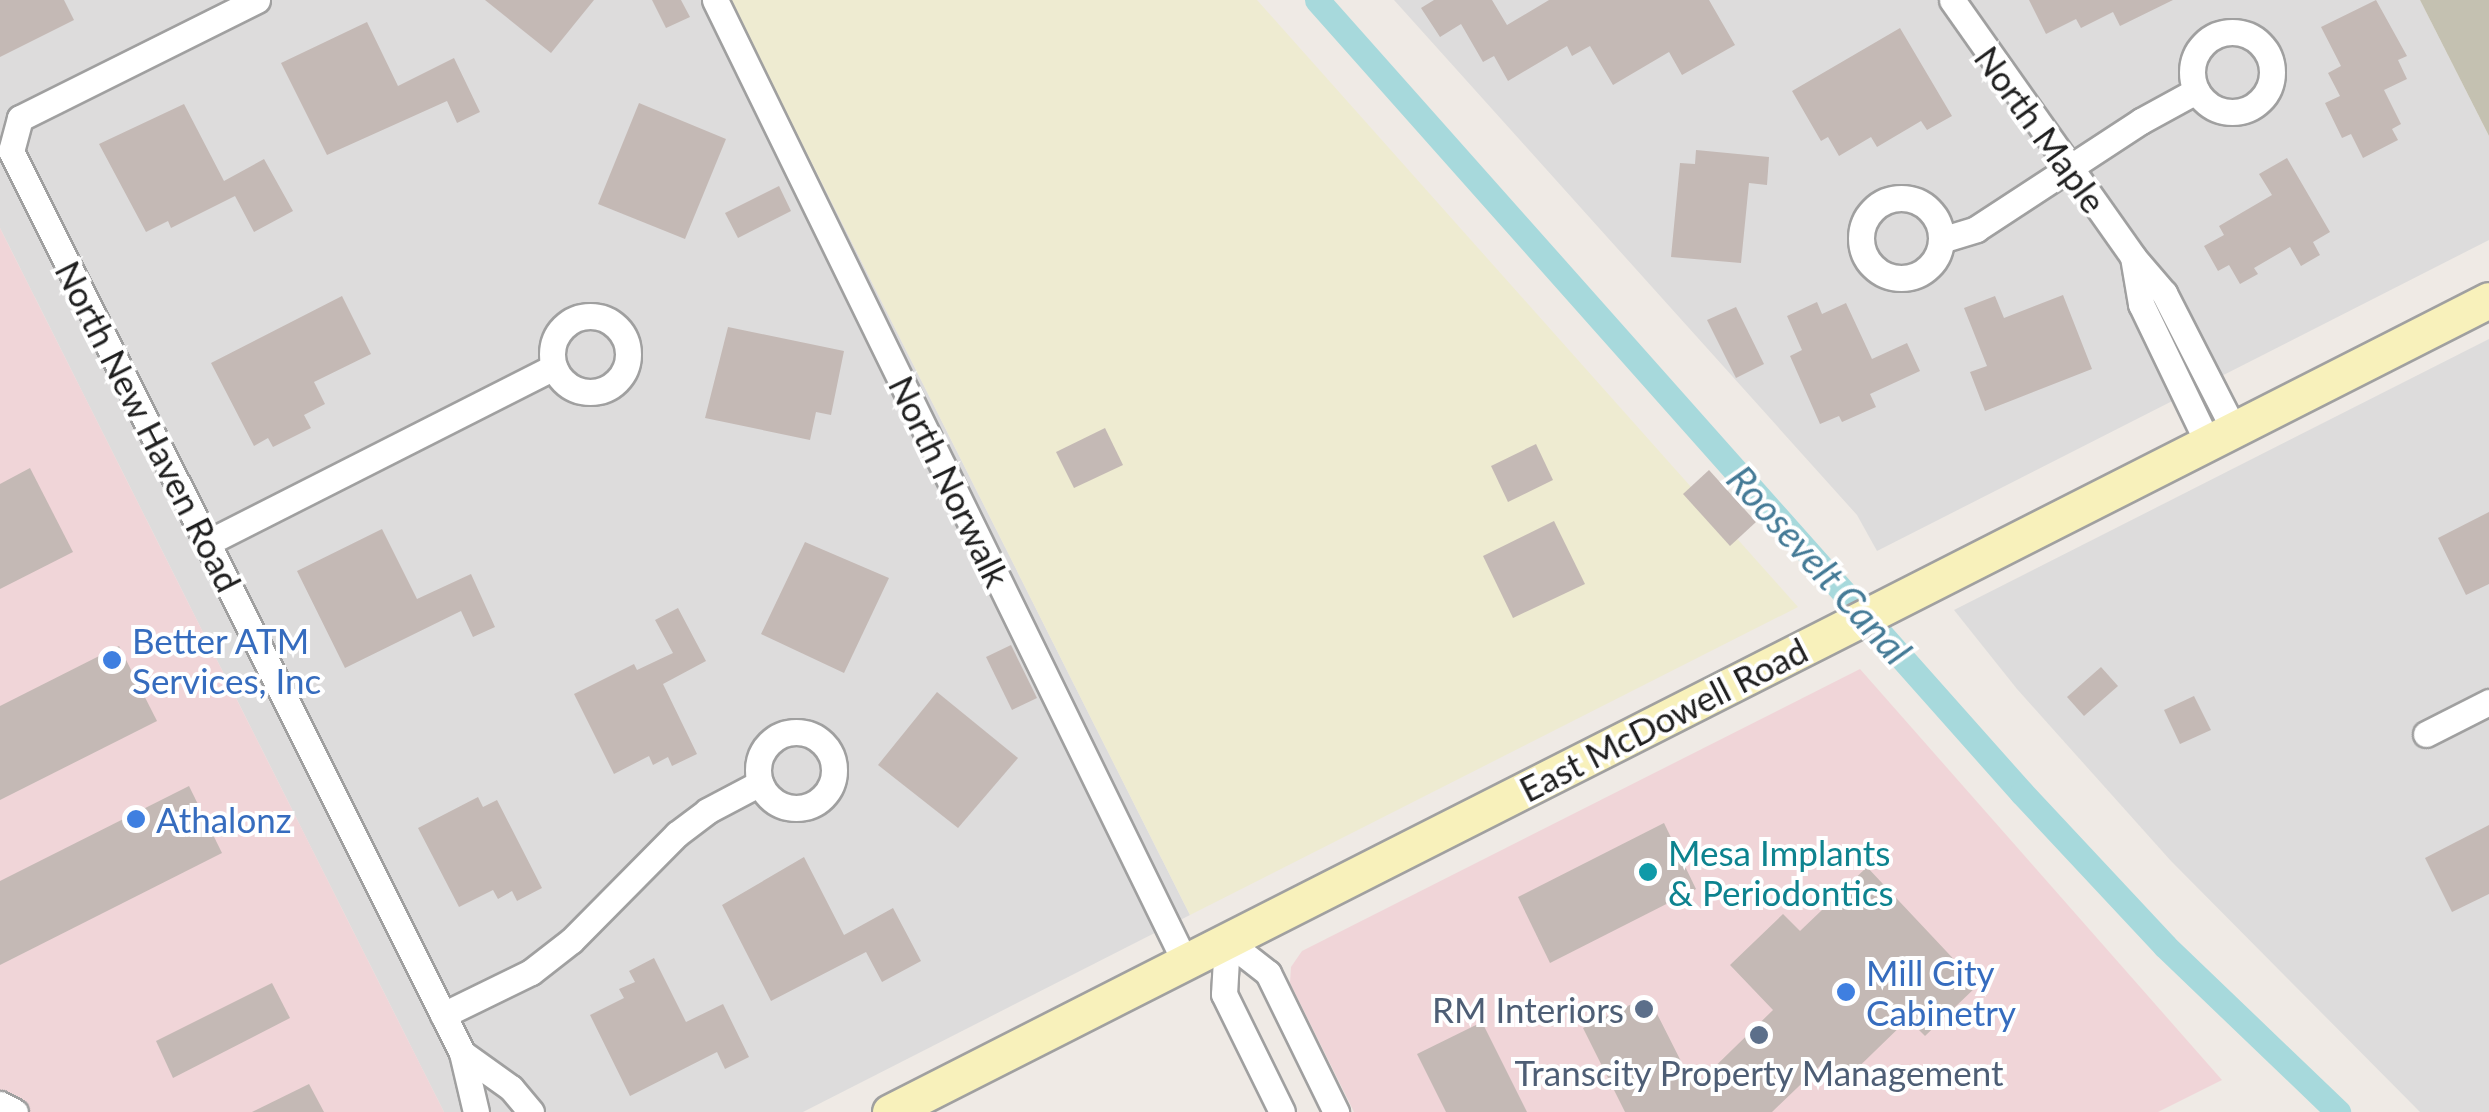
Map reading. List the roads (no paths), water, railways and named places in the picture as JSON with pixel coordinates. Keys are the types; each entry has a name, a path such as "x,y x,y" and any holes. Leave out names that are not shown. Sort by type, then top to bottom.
{"main road":[{"name":"East McDowell Road","path":"890,1112 2489,300"}],"street":[{"name":"North New Haven Road","path":"257,0 20,118 11,151 462,1053 476,1112"},
{"name":"North Norwalk","path":"715,0 1185,962"},
{"name":"North Maple","path":"1952,0 2133,257 2164,293 2221,436"},
{"path":"1941,240 1976,230 2141,120 2196,91"},
{"path":"207,542 554,367"},
{"path":"2426,734 2489,702"},
{"path":"443,1015 530,972 571,941 677,834 707,811 760,784"},
{"path":"1226,941 1224,994 1282,1112"},
{"path":"1226,941 1268,973 1336,1112"},
{"name":"North New Haven Road","path":"462,1053 510,1088 531,1112"},
{"path":"0,1104 15,1112"}],"waterway":[{"name":"Roosevelt Canal","path":"1317,0 2022,793 2165,946 2338,1112"}],"place":[{"name":"Better ATM Services, Inc","path":"112,660"},
{"name":"Athalonz","path":"136,819"},
{"name":"Mesa Implants & Periodontics","path":"1648,872"},
{"name":"Mill City Cabinetry","path":"1846,992"},
{"name":"RM Interiors","path":"1644,1009"},
{"name":"Transcity Property Management","path":"1759,1035"}]}
